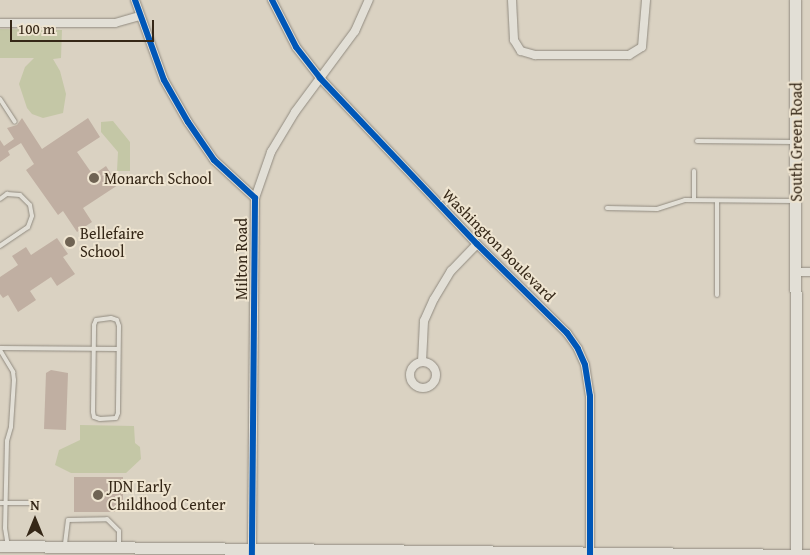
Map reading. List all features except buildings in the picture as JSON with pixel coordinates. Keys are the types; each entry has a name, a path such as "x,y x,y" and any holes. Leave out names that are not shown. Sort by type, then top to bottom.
{"main road":[{"name":"South Green Road","path":"795,0 798,272 796,555"},
{"path":"5,549 119,546 252,551 810,555"}],"street":[{"name":"Milton Road","path":"135,0 164,80 188,122 214,160 254,198 252,551"},
{"name":"Washington Boulevard","path":"272,0 296,48 320,78 477,244 566,333 585,364 590,396 590,554"},
{"path":"254,198 271,152 320,78 355,30 369,0"},
{"path":"512,0 513,34 521,51 535,55 629,55 642,48 646,0"},
{"path":"0,23 115,23 140,16"},
{"path":"422,362 424,321 434,299 450,271 477,244"},
{"path":"798,272 810,272"}],"lane":[{"path":"0,99 15,122"},
{"path":"697,141 796,142"},
{"path":"694,171 694,200"},
{"path":"0,199 7,194 20,195 30,205 32,216 28,227 0,246"},
{"path":"607,208 656,209 686,200 796,201"},
{"path":"716,295 717,201"},
{"path":"111,318 117,320 119,326 118,349 118,413 116,418 100,419 94,417 93,412 93,348 96,320 111,318"},
{"path":"5,549 6,441 11,426 14,380 13,372 0,349 118,349"},
{"path":"0,503 32,503"},
{"path":"65,546 67,523 72,519 111,521 121,540 119,546"}],"green space":[{"path":"0,29 62,30 61,58 53,59 60,71 66,94 63,113 43,118 32,114 27,108 19,84 25,67 34,58 0,58"},
{"path":"113,121 130,142 130,171 117,171 118,152 101,132 101,122"},
{"path":"80,425 134,426 135,443 140,447 141,459 126,473 71,473 55,465 59,450 80,440"}],"cycle path":[{"path":"135,0 164,80 188,122 214,160 255,198 252,555"},
{"path":"272,0 296,47 320,78 477,244 567,333 578,349 585,365 590,396 590,555"}],"place":[{"name":"Monarch School","path":"94,178"},
{"name":"Bellefaire School","path":"70,242"},
{"name":"JDN Early Childhood Center","path":"98,495"}]}
